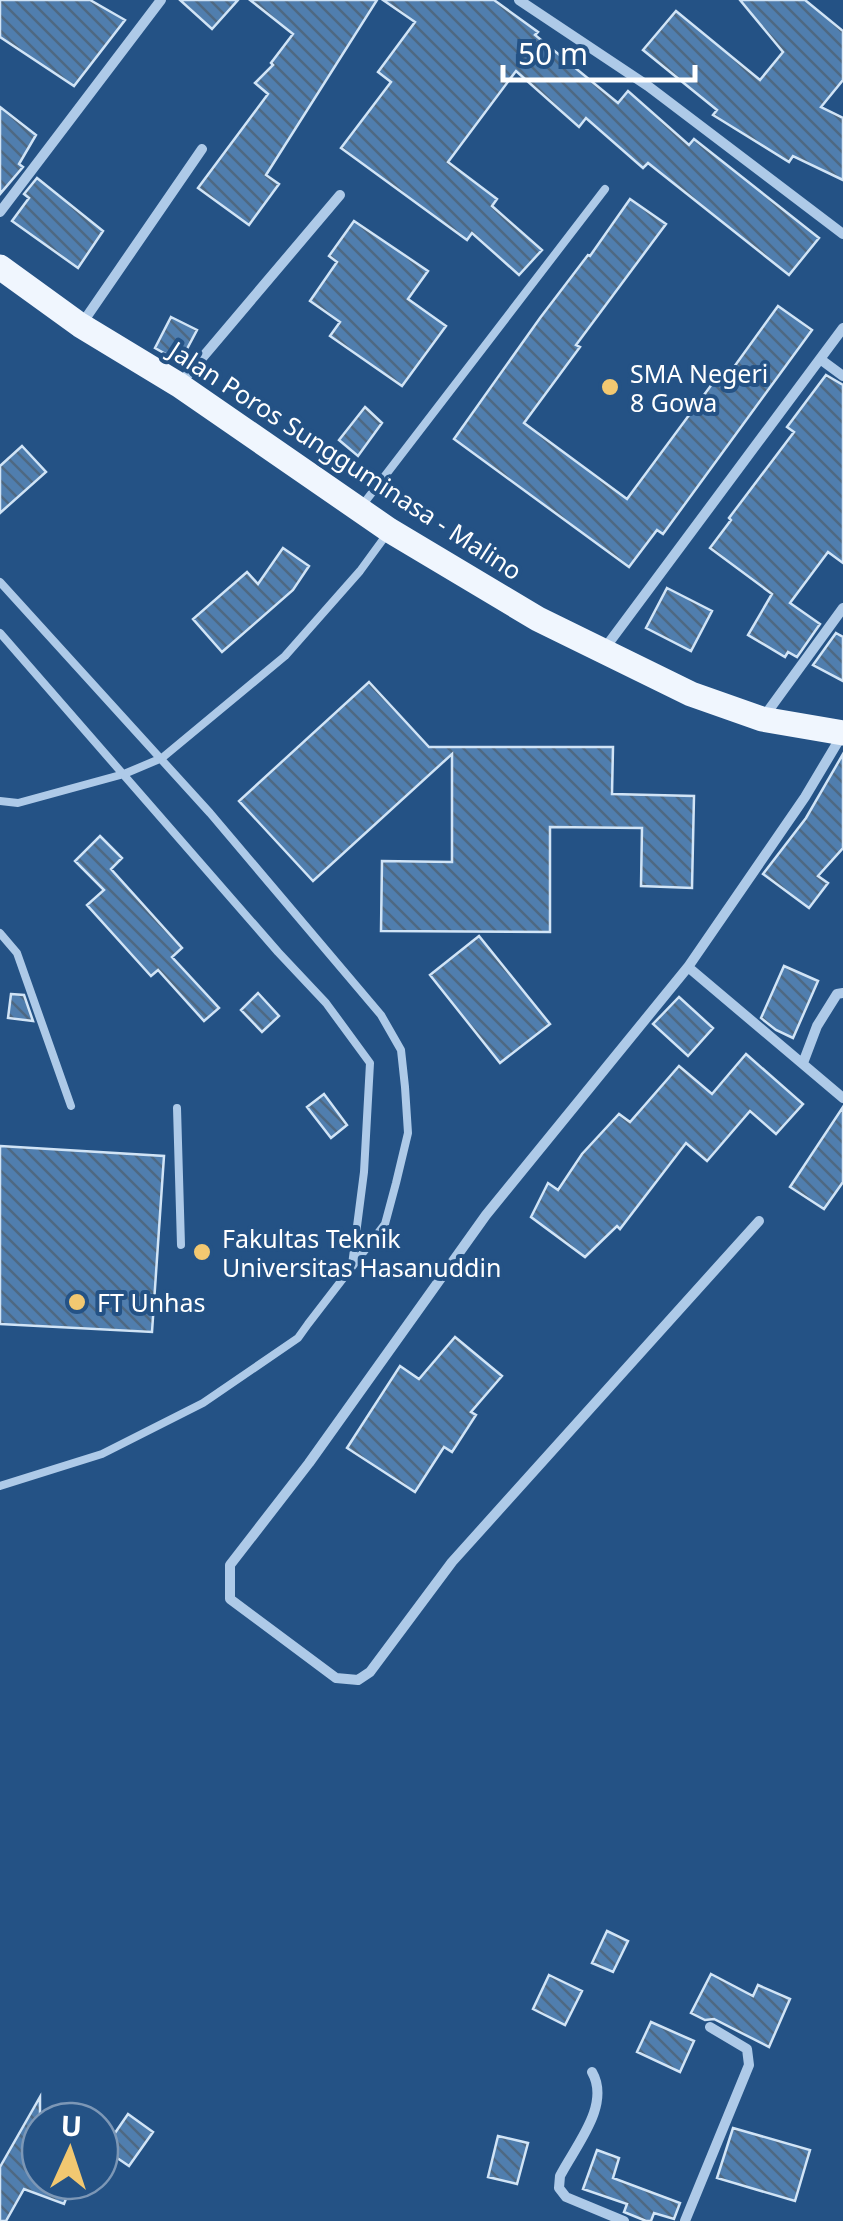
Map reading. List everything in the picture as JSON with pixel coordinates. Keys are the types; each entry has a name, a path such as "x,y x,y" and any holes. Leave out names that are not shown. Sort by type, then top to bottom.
{"main road":[{"name":"Jalan Poros Sungguminasa - Malino","path":"0,268 80,326 179,384 389,530 538,619 691,694 762,718 843,734"}],"street":[{"path":"0,212 161,0"},
{"path":"519,0 648,86 843,234"},
{"path":"80,326 202,149"},
{"path":"179,384 340,196"},
{"path":"602,652 843,328"},
{"path":"820,359 843,376"},
{"path":"762,718 843,608"},
{"path":"759,1221 452,1562 370,1672 358,1680 336,1678 230,1599 230,1565 309,1463 486,1214 688,967 805,797 843,734"},
{"path":"688,967 843,1098"},
{"path":"803,1063 817,1026 836,994 843,993"},
{"path":"685,2221 745,2079 750,2057 747,2049 710,2027"},
{"path":"592,2072 599,2084 599,2100 560,2176 559,2188 566,2197 624,2221"}],"lane":[{"path":"359,509 605,189"},
{"path":"0,801 18,803 124,774 162,758 285,656 360,571 389,530"},
{"path":"0,582 162,758 381,1015 401,1050 408,1133 385,1224 298,1338 203,1403 102,1454 0,1486"},
{"path":"0,633 326,1002 370,1063 364,1172 352,1265"},
{"path":"0,933 16,953 71,1106"},
{"path":"177,1108 180,1245"}],"building":[{"path":"0,0 90,0 125,20 74,86 0,37"},
{"path":"180,0 238,0 212,29"},
{"path":"250,0 377,0 266,175 279,184 249,225 198,188 268,94 255,83 273,65 293,34"},
{"path":"383,0 494,0 538,32 535,35 618,103 628,91 689,145 694,139 819,238 789,275 648,163 643,168 586,118 579,127 516,71 448,162 497,199 492,206 542,250 519,275 472,233 467,240 341,148 391,82 378,72 415,22"},
{"path":"740,0 805,0 843,31 843,80 821,107 843,118 843,180 793,156 789,162 713,115 717,110 643,50 676,11 760,80 783,52"},
{"path":"0,107 36,135 19,164 23,167 0,194"},
{"path":"37,178 103,231 78,268 12,221 29,198 24,194"},
{"path":"630,199 666,224 524,423 627,499 715,380 721,385 778,306 812,330 663,534 657,530 629,567 454,439"},
{"path":"354,221 428,271 408,299 446,326 402,386 330,336 340,322 310,301 337,262 329,256"},
{"path":"171,317 197,330 180,362 155,348"},
{"path":"826,375 843,385 843,563 828,552 790,603 820,624 797,657 788,652 785,657 748,635 772,594 710,548 794,432 787,427"},
{"path":"365,407 382,423 358,456 339,440"},
{"path":"22,446 46,472 0,513 0,466"},
{"path":"283,548 309,566 293,590 222,652 193,619 247,572 258,584"},
{"path":"667,588 712,611 691,651 646,628"},
{"path":"836,633 843,637 843,681 813,665"},
{"path":"369,682 429,747 613,747 612,794 694,796 692,888 641,886 642,828 550,827 550,932 381,931 382,861 452,862 452,754 313,881 239,801"},
{"path":"843,754 843,848 818,876 828,883 809,908 763,874 806,818"},
{"path":"100,836 122,858 111,869 182,948 172,957 219,1008 204,1021 158,970 151,976 87,905 104,890 75,861"},
{"path":"479,936 550,1024 500,1063 430,975"},
{"path":"784,966 818,981 793,1038 761,1018"},
{"path":"258,993 279,1016 262,1032 241,1010"},
{"path":"11,994 24,995 33,1021 8,1018"},
{"path":"679,997 713,1028 688,1056 653,1024"},
{"path":"746,1054 803,1104 776,1134 750,1111 707,1161 686,1143 620,1229 617,1226 585,1257 531,1217 548,1183 558,1190 582,1154 619,1114 630,1122 679,1066 712,1094"},
{"path":"324,1094 347,1125 331,1138 307,1107"},
{"path":"843,1107 843,1182 824,1209 790,1187"},
{"path":"0,1146 164,1156 152,1332 0,1324"},
{"path":"455,1337 502,1376 471,1412 476,1415 452,1452 444,1447 415,1492 347,1448 400,1366 419,1379"},
{"path":"607,1931 628,1941 613,1972 592,1963"},
{"path":"711,1974 753,1996 758,1985 790,1999 769,2047 714,2019 705,2020 691,2013"},
{"path":"549,1975 582,1991 565,2025 533,2009"},
{"path":"651,2022 694,2041 680,2072 637,2052"},
{"path":"128,2114 153,2132 129,2166 120,2160 120,2126"},
{"path":"733,2128 810,2150 795,2201 717,2178"},
{"path":"20,2132 20,2196 6,2221 0,2221 0,2167"},
{"path":"498,2136 528,2143 517,2184 488,2177"},
{"path":"597,2150 619,2158 613,2178 680,2203 674,2219 654,2213 651,2221 646,2221 624,2212 627,2204 583,2189"}],"place":[{"name":"SMA Negeri 8 Gowa","path":"610,387"},
{"name":"Fakultas Teknik Universitas Hasanuddin","path":"202,1252"},
{"name":"FT Unhas","path":"77,1302"}]}
